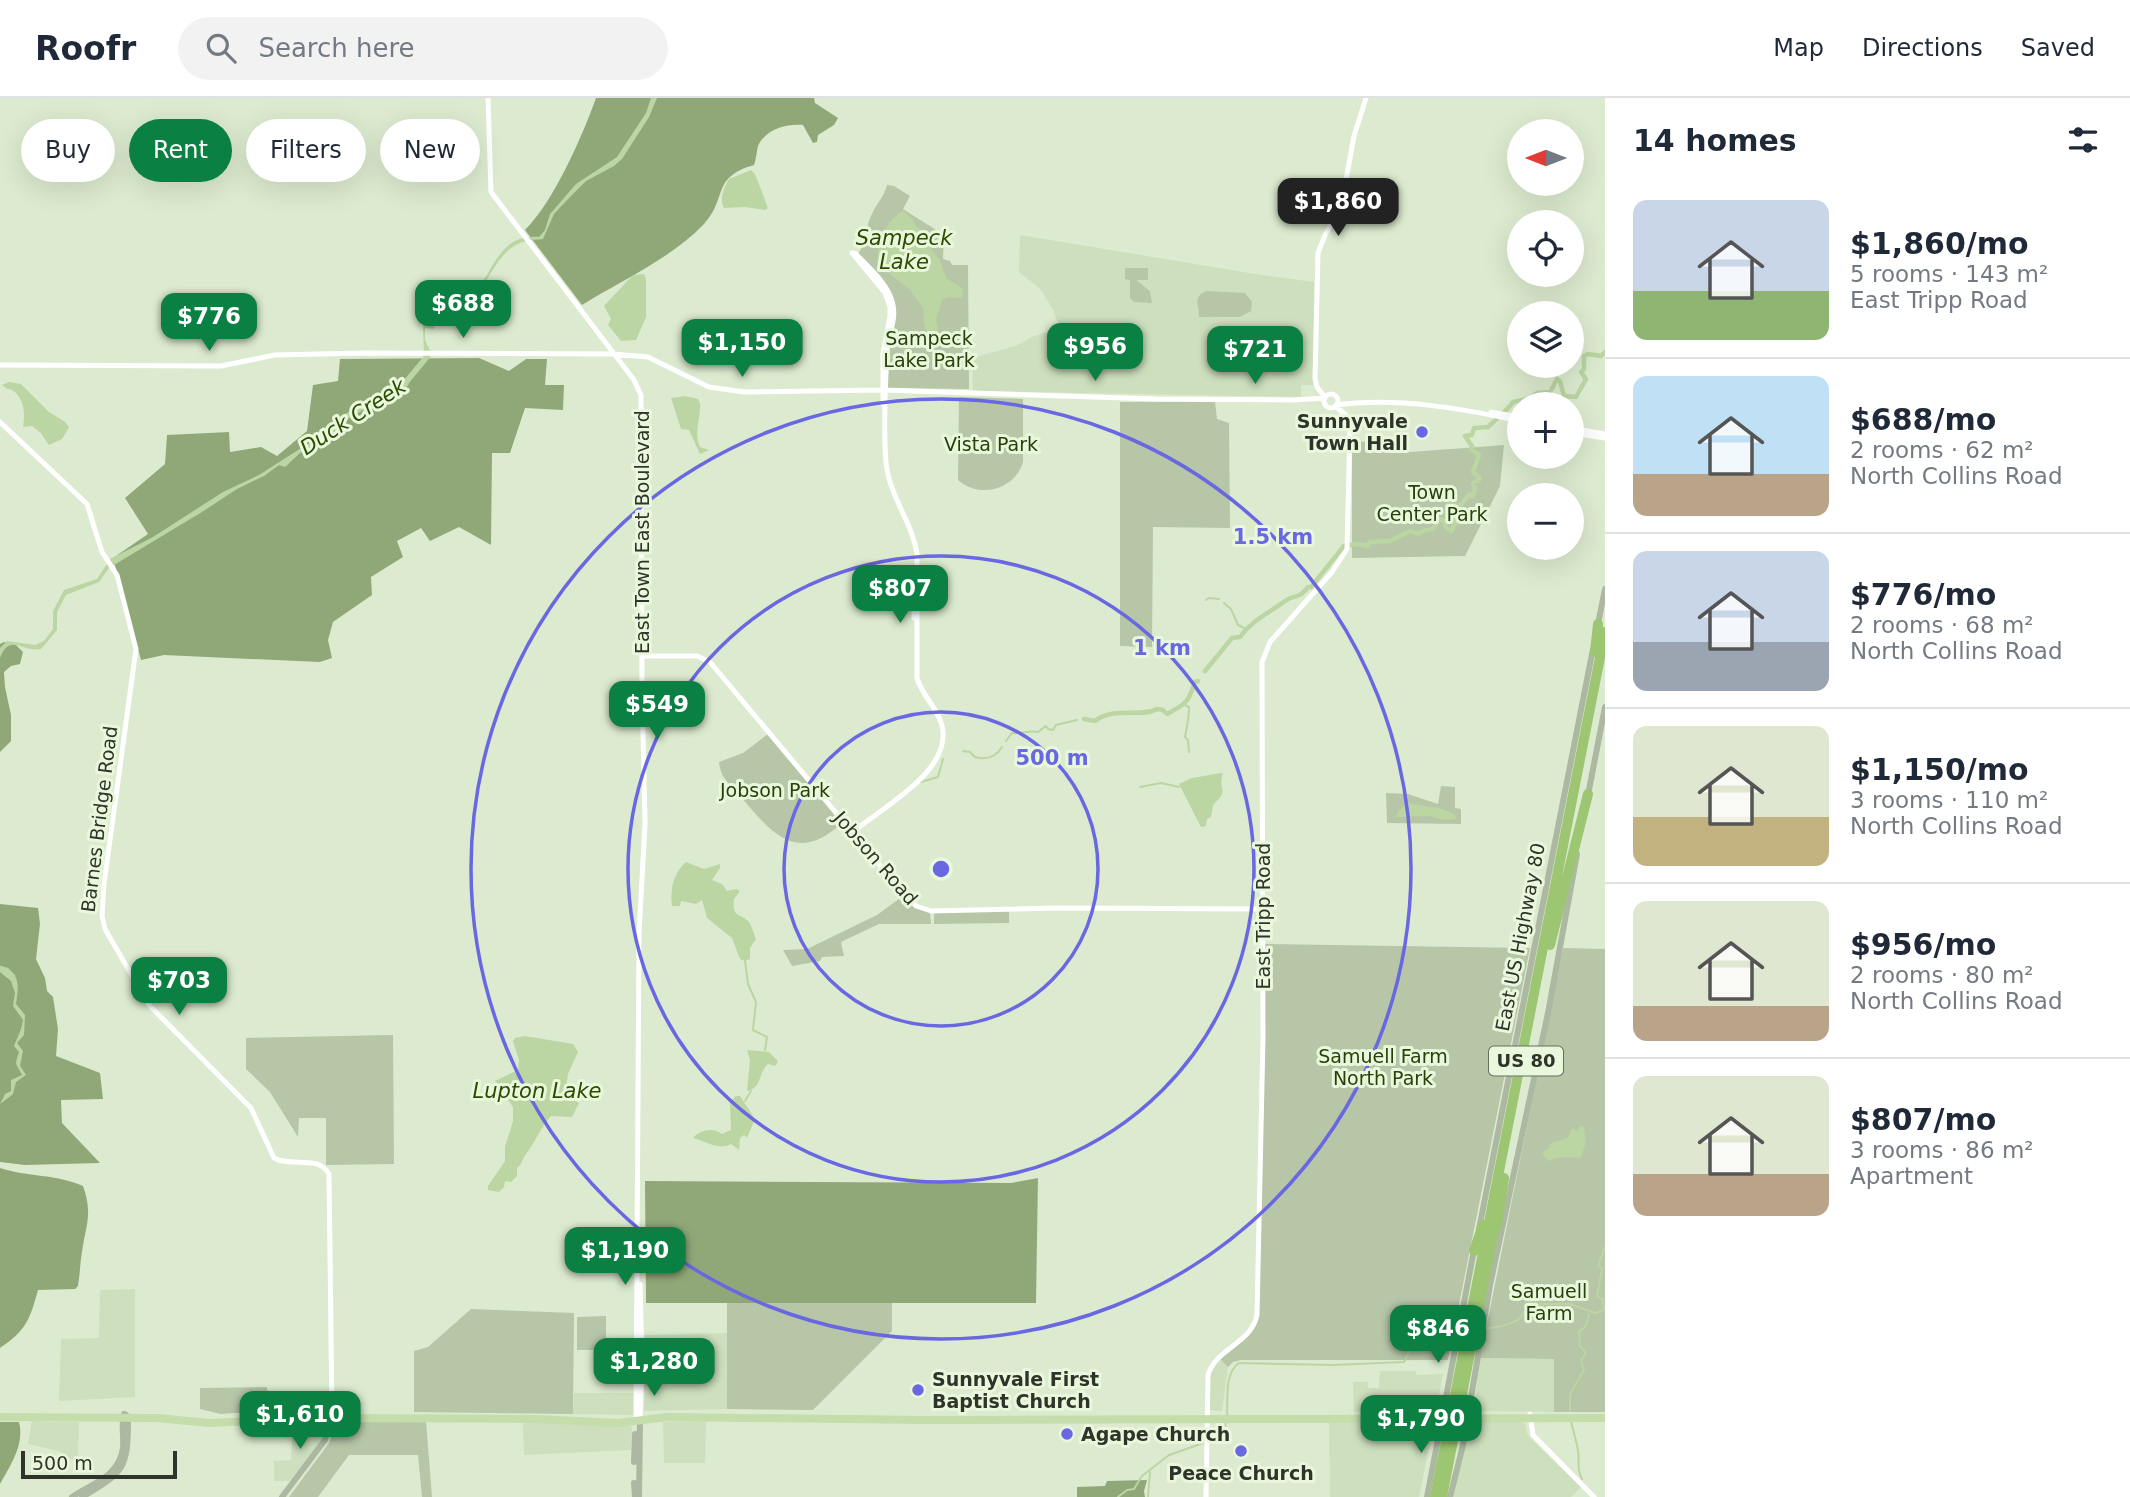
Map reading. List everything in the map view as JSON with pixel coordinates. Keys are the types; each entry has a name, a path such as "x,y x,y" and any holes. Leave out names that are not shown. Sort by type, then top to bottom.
{"highway":[{"name":"US 80","path":"1435,1497 1448,1430 1458,1403 1508,1126 1581,756 1601,628"},
{"name":"US 80","path":"1473,1318 1504,1178 1605,663"},
{"path":"1550,945 1588,794"},
{"path":"1474,1251 1508,1126"},
{"path":"1490,1285 1504,1178"},
{"name":"US 80","path":"1442,1497 1448,1430"}],"main road":[{"name":"East US Highway 80","path":"1450,1497 1469,1416 1469,1341 1473,1318 1474,1251 1601,628 1605,589"},
{"name":"East US Highway 80","path":"1473,1318 1490,1285 1548,1013 1605,707"},
{"name":"East US Highway 80","path":"1427,1497 1448,1430 1441,1416 1469,1341"},
{"path":"0,1415 125,1417 167,1414 209,1421 280,1417 449,1416 597,1420 638,1419 664,1413 1207,1419 1605,1416"},
{"path":"72,1497 102,1480 116,1465 123,1447 125,1417"},
{"path":"82,1497 110,1481 123,1465 128,1447 125,1417"},
{"name":"Barnes Bridge Road","path":"285,1497 327,1444 332,1417"},
{"path":"1527,1417 1531,1429"},
{"path":"637,1497 638,1419"},
{"path":"1448,1430 1447,1423 1460,1423 1464,1427 1464,1439"}],"street":[{"name":"East Town East Boulevard","path":"488,98 491,192 639,387 641,396 645,824 639,933 638,1419"},
{"path":"1348,421 1345,414 1329,403 1317,387 1315,379 1319,248 1340,207 1354,136 1366,98"},
{"path":"852,831 919,775 933,760 940,742 939,724 915,684 914,554 911,537 888,488 884,470 883,354 890,307 885,293 852,253 856,254 885,287 892,301 894,312 887,345 884,391"},
{"path":"0,365 222,366 277,355 614,354 648,357 709,387 726,391 884,391 1124,398 1314,399 1329,403"},
{"path":"622,365 621,360 625,355"},
{"path":"1315,379 1321,388 1342,401 1394,401 1440,405 1507,417"},
{"path":"1314,399 1317,387"},
{"path":"1329,403 1334,396"},
{"path":"1329,403 1334,396"},
{"path":"1294,400 1299,403 1374,401"},
{"name":"East Tripp Road","path":"1206,1497 1207,1379 1210,1368 1215,1359 1250,1331 1257,1315 1263,909 1262,662 1270,642 1332,572 1346,550 1350,431 1348,421 1353,402"},
{"path":"1487,413 1497,412 1507,416"},
{"name":"Barnes Bridge Road","path":"0,422 84,499 106,560 113,568 120,585 136,649 104,884 104,926 149,1005 251,1108 274,1158 287,1163 317,1164 326,1168 329,1174 332,1417"},
{"path":"1584,432 1605,436"},
{"name":"Jobson Road","path":"642,656 697,656 710,662 916,906 931,911 1060,908 1263,909"},
{"path":"1531,1429 1542,1444 1594,1497"}],"shaded area":[{"path":"596,98 814,98 815,103 838,118 834,125 818,135 817,142 813,143 803,125 785,126 769,133 759,144 754,165 731,176 711,214 691,236 662,258 582,305 525,230 557,186"},
{"path":"1020,235 1314,282 1313,385 1301,385 1301,397 973,391 972,358 1015,346 1034,336 1060,328 1041,290 1019,272"},
{"path":"479,358 509,371 526,359 547,359 545,385 564,385 563,410 525,408 510,453 492,453 491,545 459,527 430,541 421,528 397,541 403,557 371,577 372,595 333,622 328,640 332,658 320,662 164,655 141,660 113,558 148,534 125,498 165,464 167,435 229,432 230,452 261,447 277,456 307,431 313,385 338,381 340,359"},
{"path":"4,642 16,645 23,652 20,664 11,666 4,672 11,715 11,741 0,752 0,644"},
{"path":"0,904 38,908 40,924 36,959 45,978 47,991 53,997 58,1029 56,1056 100,1073 103,1099 61,1100 62,1123 100,1163 25,1165 0,1162"},
{"path":"0,1168 63,1179 83,1186 88,1212 78,1286 75,1289 38,1290 26,1324 0,1348"},
{"path":"1038,1178 1036,1303 646,1303 645,1181 1011,1183"},
{"path":"135,1289 135,1397 59,1401 61,1339 99,1338 100,1290"},
{"path":"727,1333 727,1409 644,1411 645,1335"},
{"path":"1219,1358 1228,1367 1222,1411 1209,1410 1211,1369"},
{"path":"1480,1358 1555,1359 1554,1412 1477,1411 1475,1402"},
{"path":"1380,1371 1416,1371 1416,1375 1443,1374 1437,1405 1430,1411 1354,1412 1353,1382 1368,1382 1368,1388 1379,1388"},
{"path":"574,1393 634,1393 634,1415 573,1414"},
{"path":"32,1419 42,1419 42,1422 79,1422 78,1455 74,1461 59,1451 28,1444"},
{"path":"1473,1420 1522,1421 1532,1440 1581,1487 1571,1497 1452,1497 1469,1423"},
{"path":"293,1421 326,1421 326,1426 321,1442 290,1481 274,1481 274,1461 291,1460"},
{"path":"523,1421 630,1425 631,1450 524,1455"},
{"path":"706,1421 705,1463 664,1463 663,1422"},
{"path":"1427,1421 1433,1428 1419,1497 1330,1497 1329,1422"},
{"path":"0,1422 19,1422 20,1438 16,1454 0,1484"},
{"path":"1147,1480 1145,1497 1077,1497 1077,1487 1105,1486 1107,1481"}],"green space":[{"name":"Sampeck Lake Park","path":"887,185 894,186 910,196 903,209 944,235 943,259 950,261 952,265 968,265 969,389 887,388 888,349 895,312 858,254 871,216"},
{"path":"1125,268 1148,268 1148,280 1136,280 1150,291 1152,303 1134,302 1130,298 1130,280 1125,279"},
{"path":"1207,291 1245,293 1252,302 1251,311 1240,317 1199,317 1197,302 1199,296"},
{"name":"Vista Park","path":"959,397 1023,399 1023,462 1019,472 1004,485 995,489 976,489 958,480"},
{"path":"1120,402 1215,402 1217,419 1229,423 1230,528 1153,527 1152,647 1120,646"},
{"name":"Town Center Park","path":"1352,441 1387,443 1411,452 1504,445 1500,486 1465,556 1352,558"},
{"name":"Jobson Park","path":"768,734 842,823 812,842 799,843 775,833 724,778 719,762 743,753"},
{"path":"1441,786 1455,787 1455,808 1461,809 1461,824 1387,823 1386,793 1408,794 1438,804"},
{"path":"903,896 930,912 931,924 879,924 841,942 844,956 822,957 820,961 792,966 783,950 807,949 877,915"},
{"path":"1009,911 1009,923 934,924 934,912"},
{"name":"Samuell Farm North Park","path":"1264,944 1530,948 1448,1360 1241,1360 1228,1367 1219,1358 1248,1337 1258,1319"},
{"name":"Samuell Farm","path":"1563,948 1605,949 1605,1412 1554,1412 1554,1359 1480,1358"},
{"path":"393,1035 394,1164 326,1165 326,1118 299,1118 298,1137 270,1092 246,1069 246,1038"},
{"path":"727,1303 892,1303 892,1331 813,1410 727,1409"},
{"path":"471,1309 574,1313 573,1414 414,1412 414,1351 428,1347"},
{"path":"606,1316 606,1350 577,1350 577,1317"},
{"path":"267,1387 269,1411 221,1414 200,1409 200,1388"},
{"path":"337,1420 426,1421 432,1497 422,1497 418,1455 349,1455 318,1497 289,1497 329,1443"}],"water":[{"path":"651,98 657,98 649,117 622,159 586,181 570,197 554,214 543,239 518,244 506,253 496,266 483,286 500,302 499,311 485,315 475,326 470,321 470,307 439,318 434,329 425,328 425,340 432,355 404,393 383,399 349,418 333,433 300,453 285,467 279,465 264,476 237,489 109,568 99,582 66,595 57,612 57,630 41,649 8,646 0,658 0,648 7,641 35,645 44,641 53,629 53,611 64,590 97,579 110,559 153,537 223,492 259,475 335,427 347,413 398,387 424,356 423,325 430,324 439,311 472,302 473,319 476,322 486,311 497,308 497,302 480,290 481,283 496,259 513,242 539,237 545,230 550,214 576,184 617,157 646,113"},
{"path":"751,170 768,208 724,208 722,197 729,179"},
{"name":"Sampeck Lake","path":"903,211 924,232 931,249 940,260 946,278 963,289 962,298 948,297 942,300 936,319 940,346 932,348 924,323 923,308 909,289 878,268 882,235 896,215"},
{"path":"644,274 646,317 636,340 621,341 608,325 611,319 604,306 633,275"},
{"path":"9,382 21,384 49,412 65,422 69,427 62,439 49,445 32,426 23,427 22,402 16,393 2,385"},
{"path":"685,396 698,399 700,403 698,441 700,447 709,450 700,454 689,430 681,429 671,398"},
{"path":"1223,773 1221,796 1213,805 1206,826 1201,827 1179,784 1192,778"},
{"path":"1409,803 1443,809 1455,815 1456,819 1443,820 1431,816 1395,817 1403,806"},
{"path":"686,862 704,869 720,864 712,880 722,884 727,891 740,891 734,899 734,910 749,922 756,939 750,948 750,959 740,959 732,938 707,918 702,900 696,904 681,901 680,906 672,906 673,882"},
{"path":"0,968 12,973 17,980 16,1004 25,1015 24,1035 17,1043 23,1051 20,1066 26,1075 16,1082 13,1094 0,1104 5,1094 11,1091 11,1080 22,1075 16,1064 19,1052 14,1046 23,1020 13,1006 15,993 11,981 0,972"},
{"name":"Lupton Lake","path":"525,1036 573,1044 578,1052 568,1074 565,1093 579,1103 572,1117 551,1116 524,1156 517,1168 517,1176 511,1182 505,1181 499,1192 488,1190 505,1161 505,1147 513,1121 513,1107 495,1081 518,1070 519,1060 513,1041"},
{"path":"747,1050 769,1052 778,1061 775,1066 768,1064 758,1084 747,1091 750,1060"},
{"path":"740,1096 755,1119 747,1138 744,1135 740,1138 739,1150 731,1144 717,1146 693,1138 707,1130 722,1134 731,1130 730,1102"},
{"path":"1580,1125 1584,1127 1586,1142 1581,1158 1561,1157 1548,1161 1542,1153 1551,1146 1549,1144 1567,1138 1572,1128 1578,1132"}],"waterway":[{"path":"1205,671 1232,638 1240,637 1261,617 1311,587 1344,546 1368,546 1370,542 1390,541 1410,531 1418,534 1433,529 1440,519 1451,531 1457,521 1447,516 1447,506 1460,506 1469,495 1473,496 1473,483 1480,478 1473,472 1479,455 1471,449 1472,446 1465,436 1472,435 1474,428 1488,427 1513,402 1528,399 1537,393 1550,392 1557,379 1564,396 1576,397 1586,379 1581,372 1584,369 1584,356 1601,356 1605,352"},
{"path":"1206,600 1219,599"},
{"path":"1224,603 1231,609 1238,625 1246,629"},
{"path":"1084,719 1095,721 1110,714 1144,713 1157,709 1167,714 1186,702 1195,682 1198,681"},
{"path":"1185,705 1189,707 1185,737 1188,740 1189,752"},
{"path":"1006,741 1012,733 1038,732 1046,726 1053,730 1056,725 1077,720"},
{"path":"963,751 970,752 975,757 987,758 1002,747"},
{"path":"921,782 938,777 943,759"},
{"path":"1140,787 1161,783 1179,787"},
{"path":"745,961 748,984 756,1002 753,1030 767,1037 765,1050"},
{"name":"Duck Creek","path":"0,968 13,976"},
{"path":"745,1101 751,1091"},
{"path":"1484,1329 1512,1323 1522,1316 1529,1302 1534,1301 1537,1304 1570,1304 1595,1313 1604,1310 1603,1300 1597,1296 1602,1269 1598,1265 1605,1247"},
{"path":"1570,1411 1570,1394 1584,1370 1581,1361 1586,1353 1580,1346 1579,1332 1586,1326 1589,1314"},
{"path":"1227,1417 1229,1380 1234,1367 1239,1363 1333,1365 1404,1362 1410,1350 1442,1330 1457,1331"},
{"path":"1571,1421 1582,1479"},
{"path":"1118,1497 1127,1490 1134,1489 1142,1476 1169,1455 1223,1435 1226,1422"},
{"path":"1148,1497 1150,1472"}],"place":[{"name":"Sunnyvale Town Hall","path":"1422,432"},
{"name":"Sunnyvale First Baptist Church","path":"918,1390"},
{"name":"Agape Church","path":"1067,1434"},
{"name":"Peace Church","path":"1241,1451"}]}
